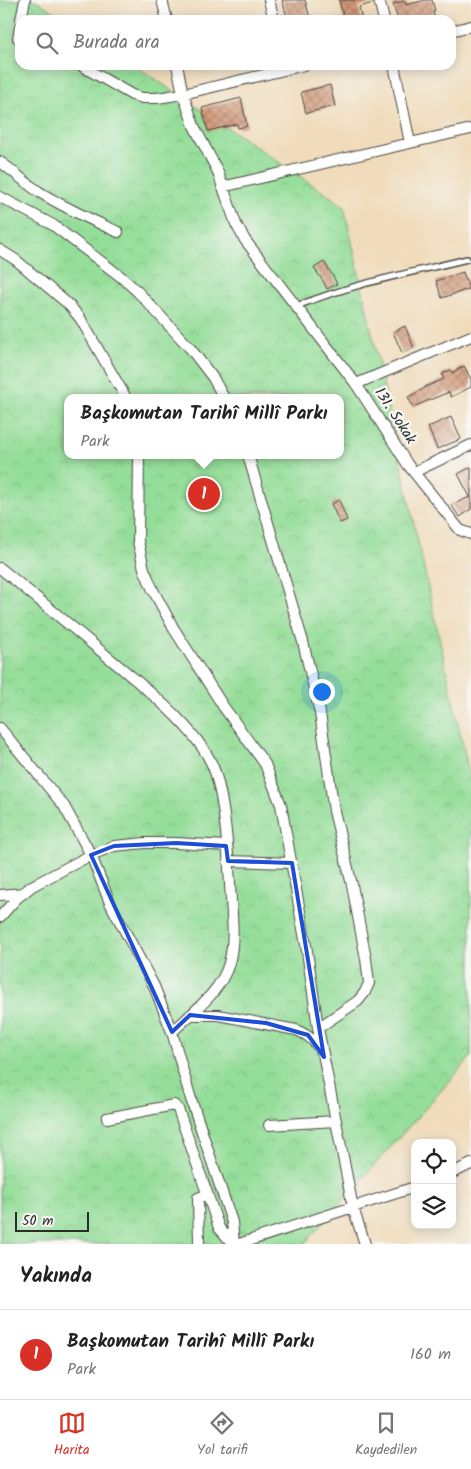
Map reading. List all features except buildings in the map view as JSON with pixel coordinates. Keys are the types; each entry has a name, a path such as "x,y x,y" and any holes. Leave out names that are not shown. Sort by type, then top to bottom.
{"street":[{"path":"22,15 25,0"},
{"path":"162,0 166,15"},
{"path":"269,0 273,15"},
{"path":"379,0 383,15"},
{"path":"456,30 471,26"},
{"path":"89,70 132,95 143,98 183,94 274,70"},
{"path":"178,70 183,94 194,126 216,170 236,224 245,240 356,384"},
{"path":"395,70 410,143"},
{"path":"222,187 471,129"},
{"path":"0,162 46,196 118,232"},
{"path":"0,197 53,225 120,276 190,348 213,378 222,394"},
{"path":"0,250 16,260 68,304 80,318 124,394"},
{"name":"131. Sokak","path":"471,336 356,384 414,472 460,530 471,534"},
{"path":"414,472 471,445"},
{"path":"139,459 138,541 144,569 174,629 223,706 265,764 281,805 318,1028 352,1208 365,1244"},
{"path":"249,459 303,642 320,713 334,811 352,885 368,975 366,992 358,1001 318,1028"},
{"path":"0,568 122,669 171,713 203,748 215,772 222,806 228,861 232,931 229,964 214,991 172,1032"},
{"path":"0,728 64,806 91,855 110,903 154,986 172,1032 190,1096 232,1222 234,1244"},
{"path":"0,917 32,886 91,855 114,846 176,843 226,846"},
{"path":"228,861 292,863"},
{"path":"0,895 24,893"},
{"path":"190,1015 218,1015 296,1030 308,1035 317,1044 324,1057"},
{"path":"107,1118 174,1105 178,1109 219,1228 234,1244"},
{"path":"269,1125 336,1122"},
{"path":"456,1171 471,1164"},
{"path":"239,1244 411,1188"},
{"path":"199,1244 198,1198 208,1194"}],"lane":[{"path":"296,306 357,285 467,259"}],"highlighted area":[{"path":"176,843 226,846 228,861 292,863 324,1057 308,1035 266,1023 190,1015 172,1032 91,855 114,846"}],"green space":[{"path":"0,0 36,0 58,15 15,15 15,70 141,70 344,206 471,782 471,1057 304,1244 0,1244"}],"place":[{"name":"Başkomutan Tarihî Millî Parkı","path":"204,494"}]}
